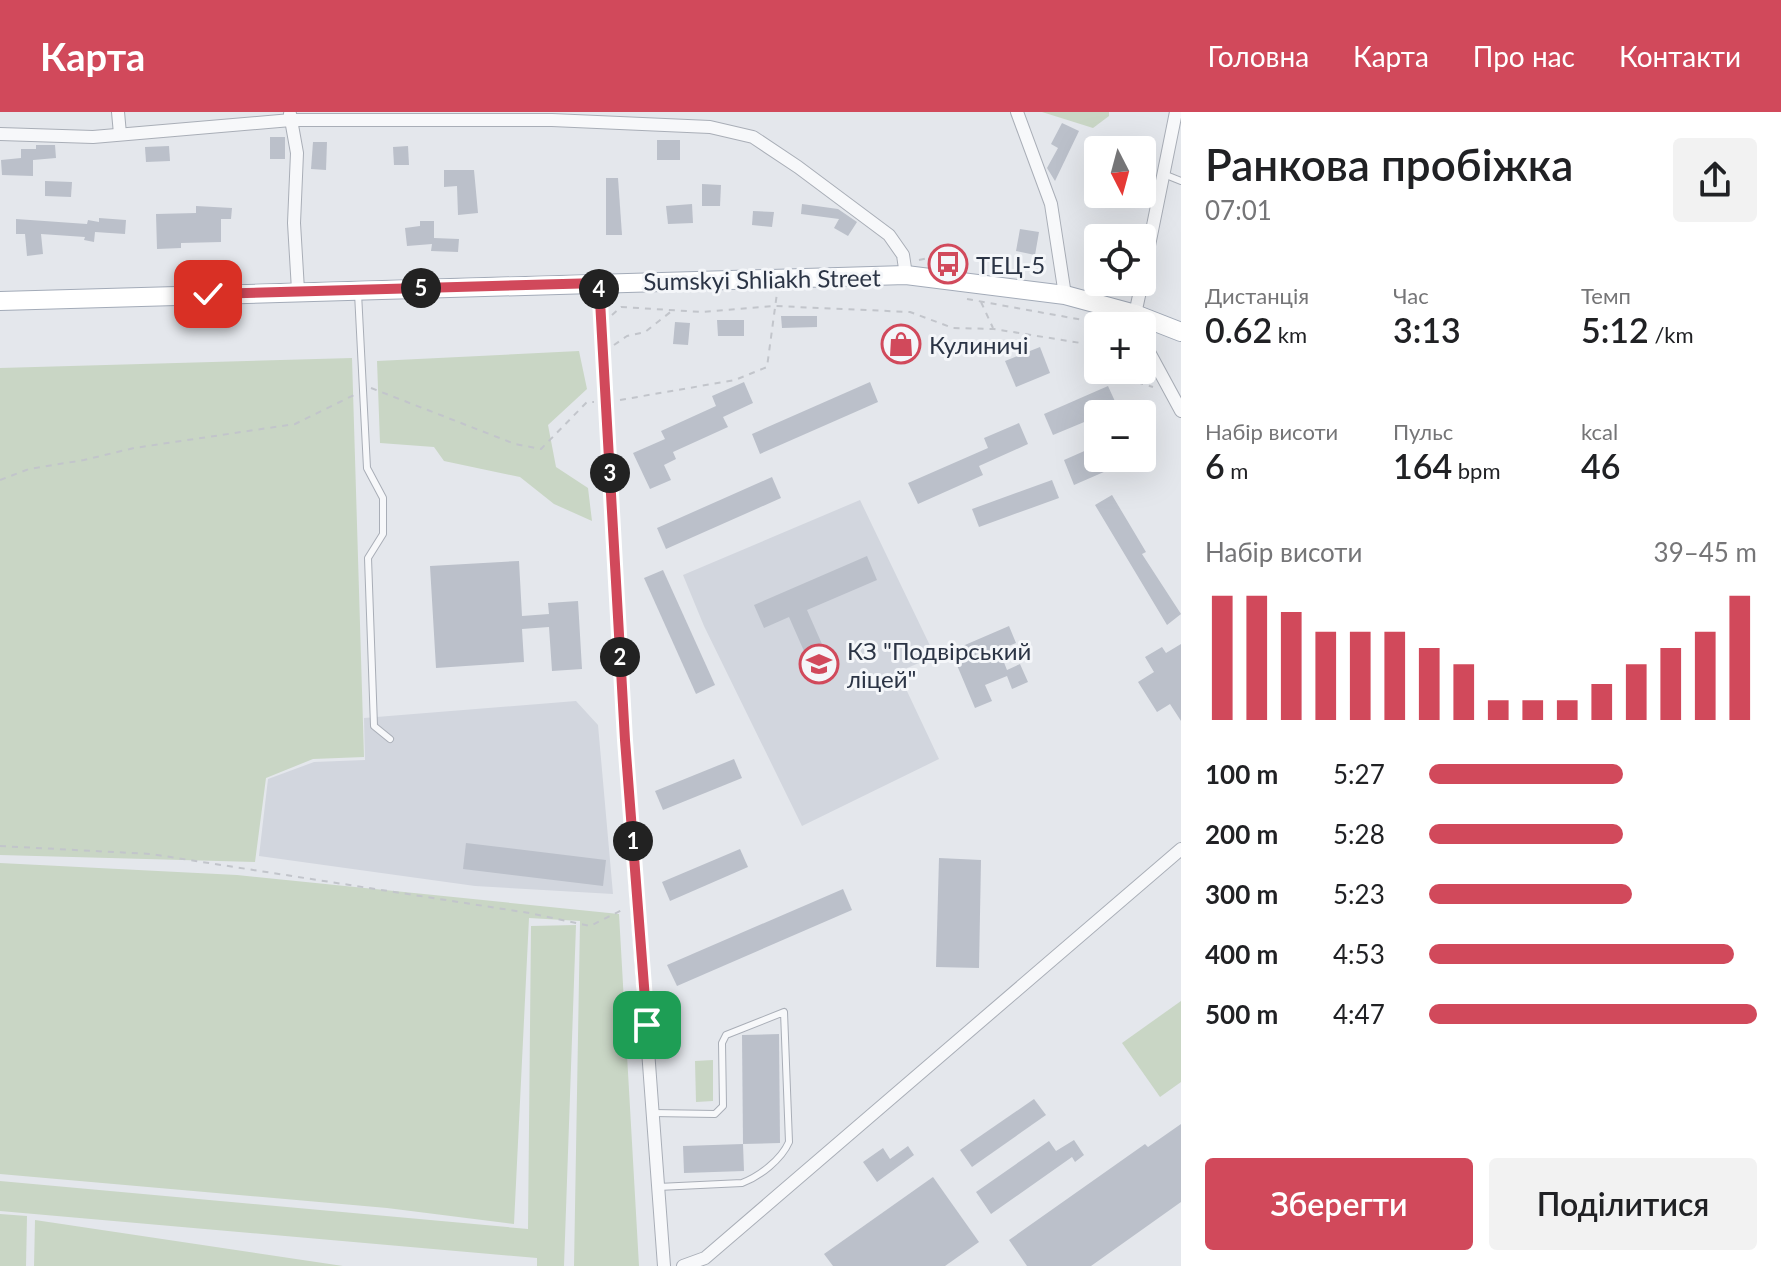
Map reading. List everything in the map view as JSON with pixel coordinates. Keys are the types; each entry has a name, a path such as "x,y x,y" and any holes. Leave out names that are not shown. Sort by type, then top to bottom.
{"main road":[{"name":"Sumskyi Shliakh Street","path":"0,301 298,290 906,275 1065,295 1113,312"},
{"name":"Sumskyi Shliakh Street","path":"1156,325 1181,332"}],"street":[{"path":"118,112 120,134"},
{"path":"1017,112 1051,204 1065,295"},
{"path":"1155,224 1176,112"},
{"path":"290,116 297,153 294,223 298,290"},
{"path":"0,134 93,137 290,116 638,117 710,127 753,137 889,235 903,255 906,275"},
{"path":"599,283 637,901 664,1266"},
{"path":"1156,364 1181,411"},
{"path":"683,1266 705,1258 1181,849"}],"lane":[{"path":"1166,175 1181,181"},
{"path":"357,290 367,468 383,498 383,534 368,558 374,726 390,739"},
{"path":"653,1113 715,1114 723,1106 722,1043 726,1035 784,1012 789,1142 785,1152 754,1179 742,1183 658,1187"}],"path":[{"path":"0,480 29,469 134,448 295,424 369,388 515,444 541,449 587,402 605,402 735,380 767,367 779,279"},
{"path":"967,299 1084,320"},
{"path":"981,302 994,329"},
{"path":"600,325 621,307 703,312 775,306 910,312 953,328 994,329 1084,344"},
{"path":"602,363 611,348 627,336 645,332 674,309"},
{"path":"1144,384 1172,392"},
{"path":"0,846 151,854 529,913 590,926 606,921 637,901"}],"shaded area":[{"name":"КЗ \"Подвірський ліцей\"","path":"860,500 935,656 898,672 939,759 802,826 704,626 683,575"},
{"path":"576,701 598,725 613,894 475,886 259,856 268,779 314,762 365,760 364,718"}],"green space":[{"path":"1042,112 1109,112 1109,116 1093,128"},
{"path":"579,351 587,389 548,425 556,467 588,488 592,521 554,504 520,477 444,461 434,447 380,443 377,361"},
{"path":"352,358 364,757 313,759 266,778 255,862 0,855 0,368"},
{"path":"0,863 237,875 619,914 639,1266 574,1266 580,921 529,918 514,1224 387,1208 0,1174"},
{"path":"576,925 564,1266 537,1266 537,1258 0,1211 0,1181 528,1229 531,926"},
{"path":"1181,1001 1181,1082 1160,1097 1122,1043"},
{"path":"713,1060 713,1101 696,1102 695,1061"},
{"path":"0,1214 27,1216 26,1266 0,1266"},
{"path":"35,1220 343,1266 34,1266"}],"building":[{"path":"1062,123 1079,131 1055,181 1047,168 1058,148 1051,144"},
{"path":"270,137 285,137 285,159 270,159"},
{"path":"657,140 680,140 680,160 657,160"},
{"path":"313,142 327,142 326,170 311,169"},
{"path":"36,145 55,145 56,158 33,160 33,176 2,175 1,160 21,158 21,149 36,149"},
{"path":"169,146 170,161 146,162 145,147"},
{"path":"408,146 409,165 394,165 393,147"},
{"path":"444,170 474,170 478,213 458,215 457,186 444,187"},
{"path":"606,178 618,178 622,235 606,235"},
{"path":"45,181 72,182 71,197 45,196"},
{"path":"702,184 721,185 720,206 702,206"},
{"path":"692,204 693,223 668,224 666,206"},
{"path":"802,204 838,209 857,222 848,236 834,228 839,219 801,214"},
{"path":"196,206 232,208 231,219 221,219 221,242 181,243 181,248 157,249 156,214 196,213"},
{"path":"753,211 774,212 772,227 752,225"},
{"path":"99,218 126,220 125,234 95,232 94,242 84,240 85,237 41,234 43,254 27,256 25,234 16,234 16,219 87,224 88,220 99,222"},
{"path":"420,221 434,221 434,238 459,239 458,252 431,251 432,244 407,246 405,228 420,226"},
{"path":"1020,229 1039,232 1035,255 1016,251"},
{"path":"781,316 817,316 817,327 782,328"},
{"path":"717,320 744,320 744,336 718,336"},
{"path":"675,322 690,323 688,345 673,344"},
{"path":"1040,347 1050,373 1016,387 1005,361"},
{"path":"744,382 753,403 723,417 728,427 673,452 676,459 664,465 671,480 650,489 633,453 665,439 661,431 716,406 712,396"},
{"path":"870,382 878,402 760,454 752,434"},
{"path":"1108,386 1114,400 1084,400 1084,422 1053,435 1044,414"},
{"path":"1019,423 1028,444 979,466 983,475 918,504 908,483 988,448 984,438"},
{"path":"1084,451 1084,472 1104,472 1074,485 1064,460"},
{"path":"772,477 781,498 666,549 657,528"},
{"path":"1052,480 1059,498 979,527 972,509"},
{"path":"1112,495 1146,552 1142,554 1181,614 1167,625 1095,505"},
{"path":"867,556 877,580 807,610 829,660 811,667 789,617 764,628 754,605"},
{"path":"519,561 522,616 549,614 548,603 578,601 582,669 552,671 549,627 522,629 524,662 436,668 430,566"},
{"path":"663,570 715,685 696,694 644,578"},
{"path":"1009,626 1016,643 999,650 1007,670 1020,664 1028,682 1012,689 1007,676 985,685 992,701 975,708 951,651"},
{"path":"1181,644 1181,721 1170,704 1157,712 1138,682 1154,672 1145,657 1162,647 1166,653"},
{"path":"734,759 742,778 663,810 655,791"},
{"path":"466,843 606,860 603,886 463,869"},
{"path":"740,849 748,867 670,901 662,882"},
{"path":"939,858 981,860 979,968 936,967"},
{"path":"843,889 852,910 677,986 667,965"},
{"path":"779,1034 780,1143 743,1144 742,1035"},
{"path":"1034,1099 1046,1115 972,1167 960,1150"},
{"path":"1181,1124 1181,1202 1091,1266 1027,1266 1009,1240 1145,1144 1148,1147"},
{"path":"1074,1140 1084,1155 1075,1162 1072,1157 991,1214 976,1192 1049,1141 1056,1151"},
{"path":"743,1144 744,1171 684,1173 683,1146"},
{"path":"908,1146 914,1155 877,1182 863,1162 883,1148 890,1159"},
{"path":"933,1177 979,1242 945,1266 833,1266 824,1254"}],"place":[{"name":"ТЕЦ-5","path":"948,264"},
{"name":"Кулиничі","path":"901,344"},
{"name":"КЗ \"Подвірський ліцей\"","path":"819,664"}],"route":[{"path":"208,294 599,283 625,740 647,1025"}]}
